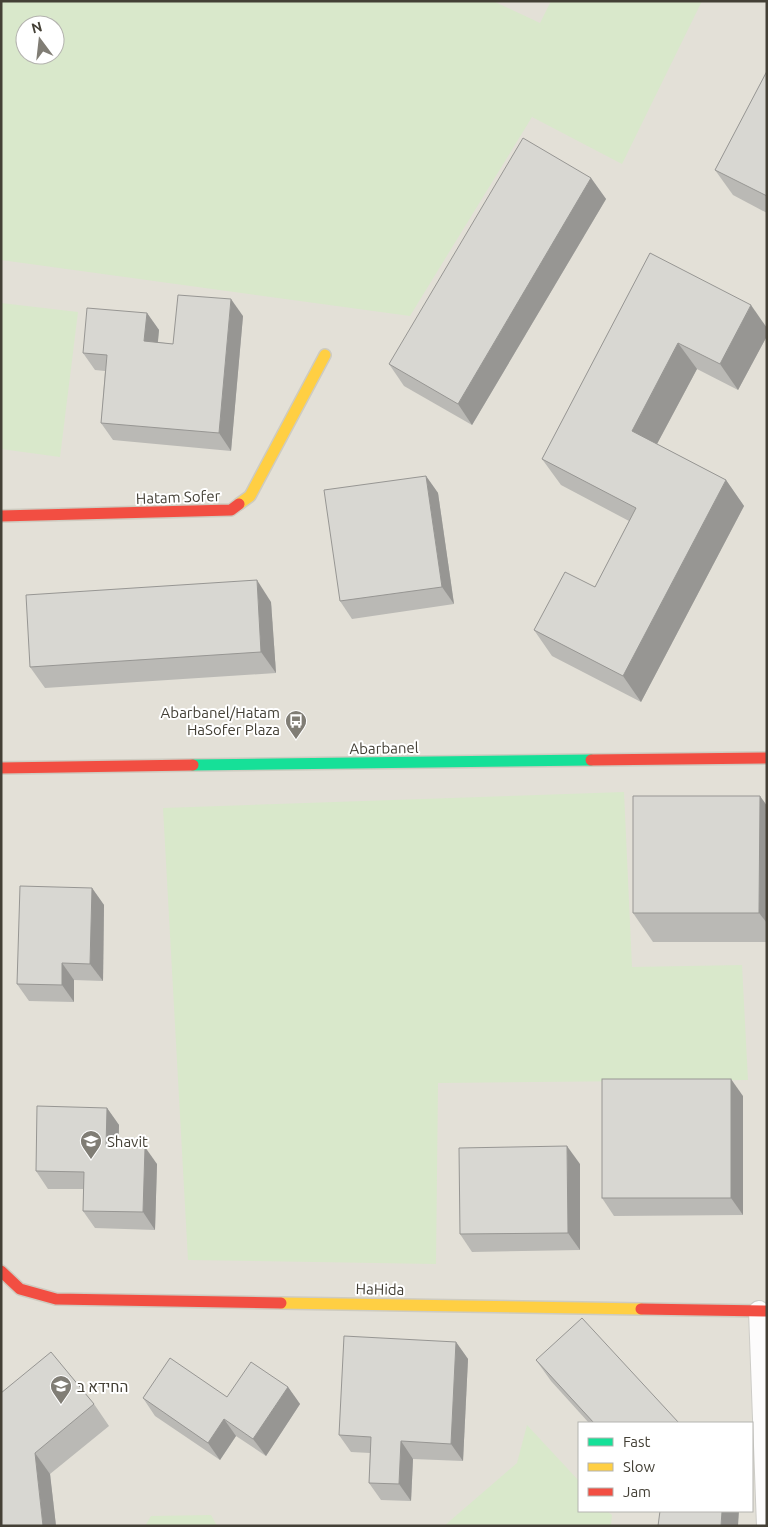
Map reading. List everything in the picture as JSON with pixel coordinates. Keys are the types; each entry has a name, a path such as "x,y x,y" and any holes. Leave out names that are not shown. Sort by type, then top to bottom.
{"street":[{"name":"Hatam Sofer","path":"1,516 231,510 250,496 326,355"},
{"name":"Abarbanel","path":"1,768 767,758"},
{"name":"HaHida","path":"1,1271 20,1289 56,1299 763,1311"}],"lane":[{"path":"763,1311 767,1526"}],"shaded area":[{"path":"1,1 767,1 767,1526 1,1526"}],"green space":[{"path":"1,1 493,1 540,23 551,1 702,1 622,164 532,117 410,316 1,260"},
{"path":"1,303 78,312 60,457 1,449"},
{"path":"624,792 632,967 742,965 748,1080 438,1083 436,1264 188,1260 163,808"},
{"path":"527,1425 578,1480 578,1512 608,1512 612,1515 611,1526 444,1526 517,1463"},
{"path":"211,1515 217,1526 145,1526 151,1516"}],"building":[{"path":"767,71 767,196 715,170"},
{"path":"523,138 591,178 458,404 389,364"},
{"path":"650,253 751,305 720,364 678,343 632,431 726,480 623,676 534,630 565,572 595,587 636,508 542,459"},
{"path":"178,295 231,299 219,433 101,423 107,355 83,353 87,308 147,313 144,341 173,344"},
{"path":"426,476 442,587 340,601 324,490"},
{"path":"257,580 261,652 30,667 26,595"},
{"path":"633,796 760,796 759,913 633,913"},
{"path":"20,886 92,888 90,964 62,963 62,985 17,984"},
{"path":"602,1079 731,1079 731,1198 602,1198"},
{"path":"37,1106 107,1108 106,1147 145,1147 143,1212 83,1211 84,1172 36,1171"},
{"path":"567,1146 568,1233 460,1234 459,1148"},
{"path":"582,1318 678,1422 593,1422 536,1360"},
{"path":"344,1336 456,1342 451,1444 401,1441 399,1484 369,1483 371,1437 339,1435"},
{"path":"51,1352 94,1404 35,1453 43,1526 1,1526 1,1393"},
{"path":"170,1358 227,1397 251,1362 288,1387 253,1439 224,1419 208,1443 143,1398"},
{"path":"660,1512 722,1512 721,1526 658,1526"}],"traffic: fast":[{"path":"193,765 591,760"}],"traffic: slow":[{"path":"239,504 250,496 325,355"},
{"path":"281,1303 641,1309"}],"traffic: jam":[{"path":"1,516 231,510 239,504"},
{"path":"591,760 767,758"},
{"path":"1,768 193,765"},
{"path":"1,1271 20,1289 56,1299 281,1303"},
{"path":"641,1309 767,1311"}],"place":[{"name":"Abarbanel/Hatam HaSofer Plaza","path":"296,740"},
{"name":"Shavit","path":"91,1160"},
{"name":"החידא ב","path":"61,1405"}]}
